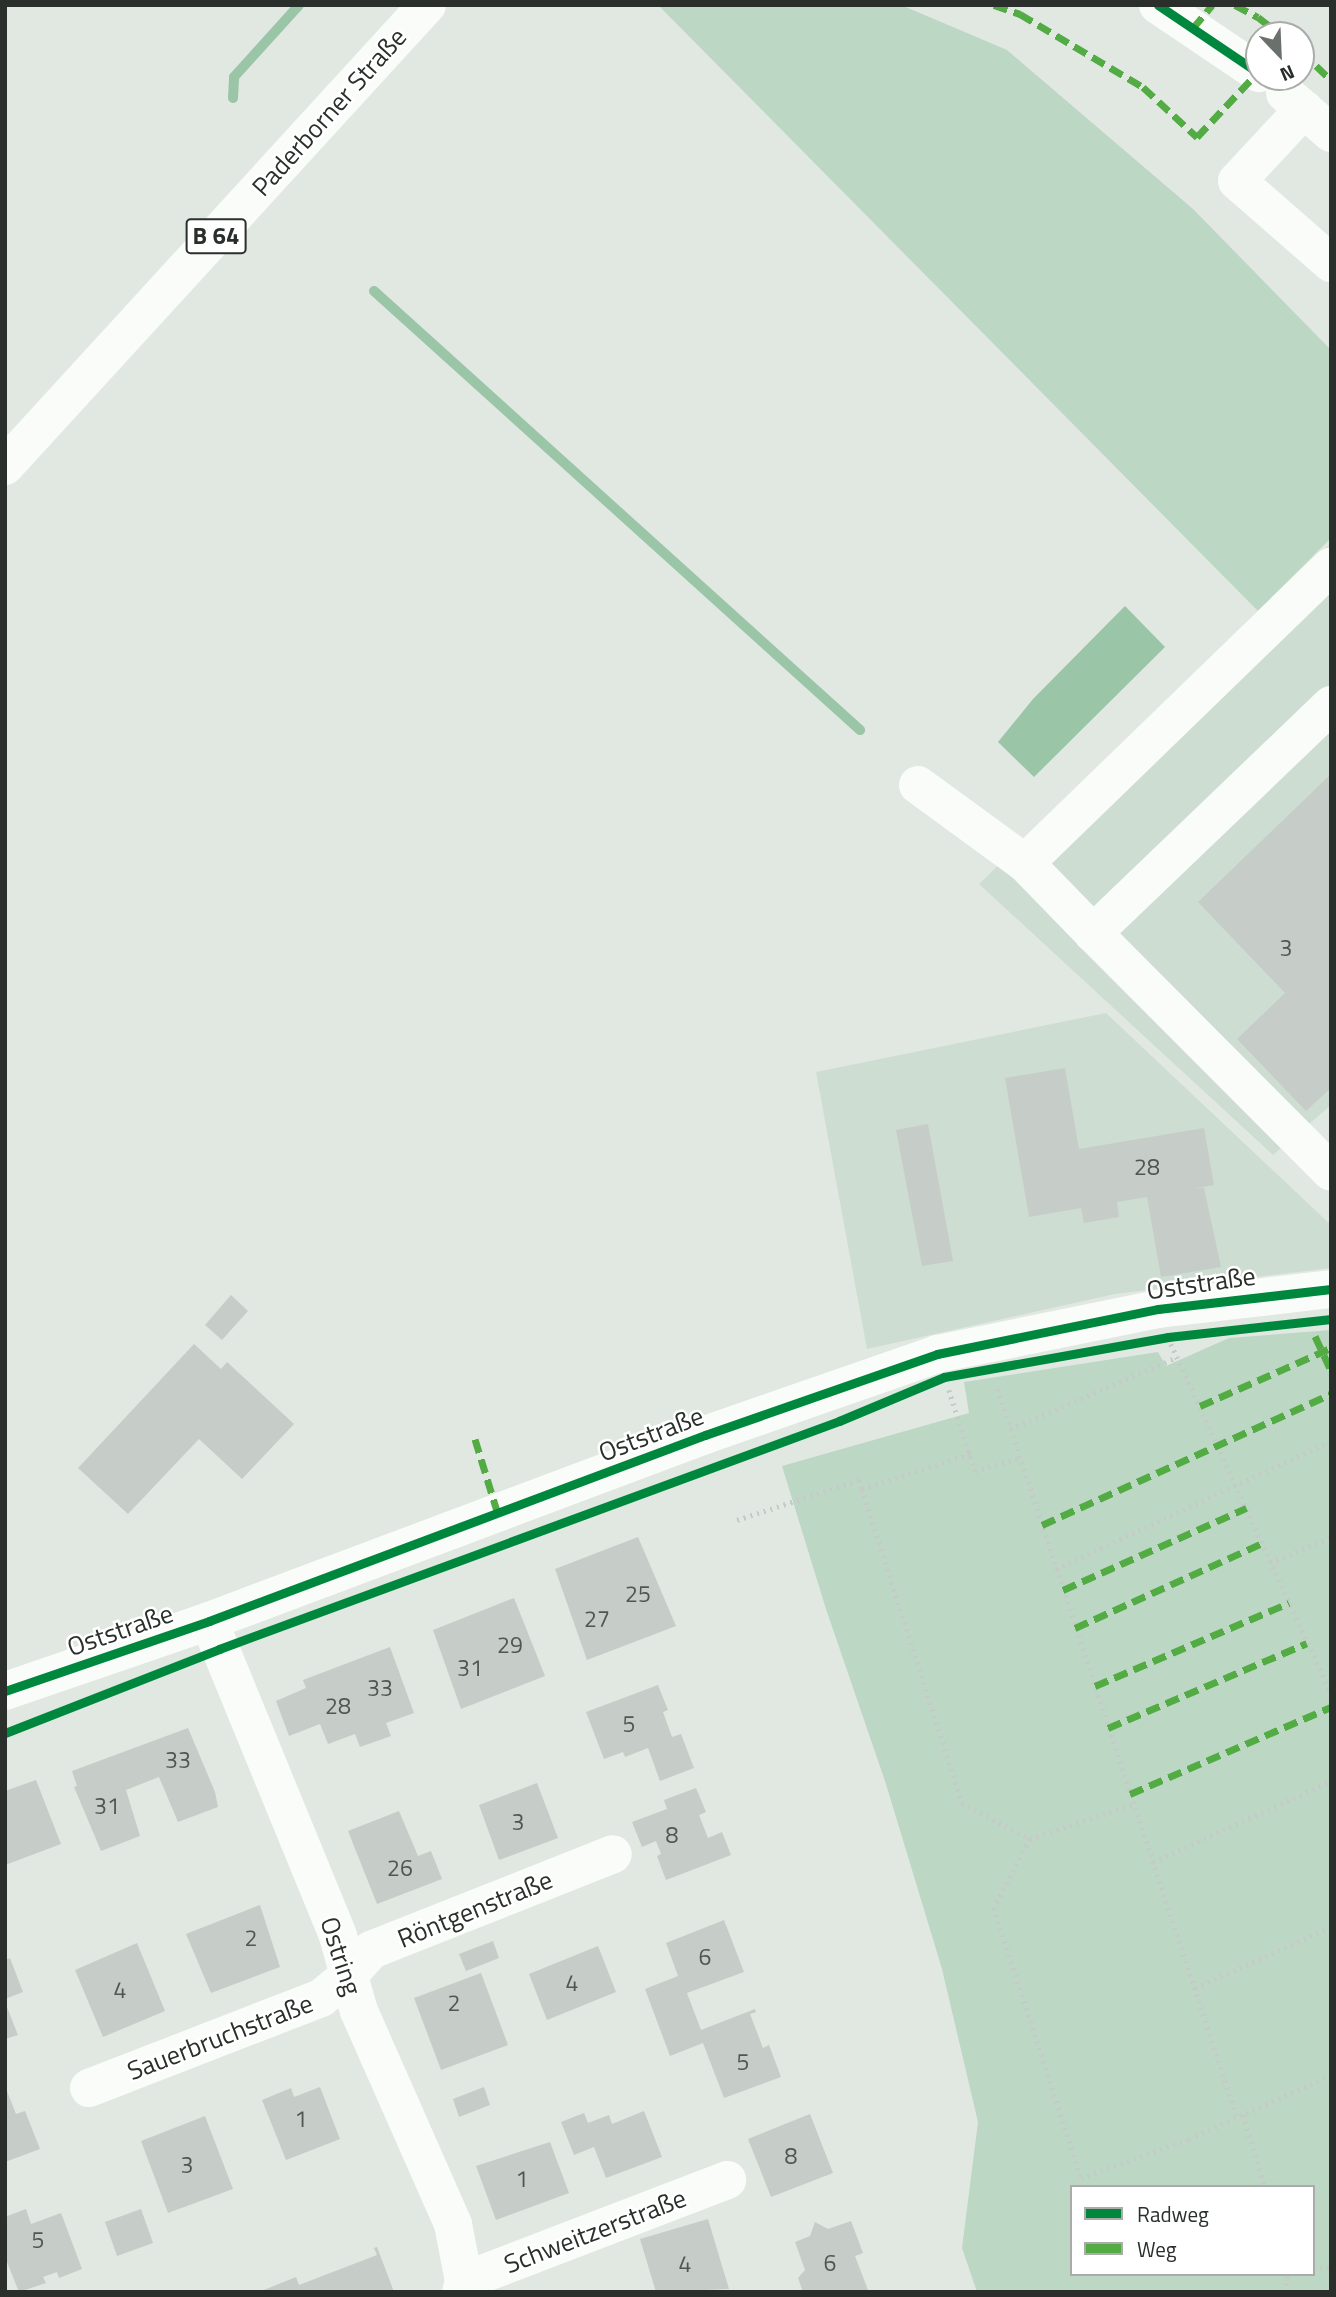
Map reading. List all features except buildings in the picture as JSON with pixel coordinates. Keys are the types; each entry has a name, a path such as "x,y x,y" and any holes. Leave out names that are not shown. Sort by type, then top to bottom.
{"street":[{"name":"Paderborner Straße","path":"5,467 427,5"},
{"path":"1158,5 1245,64"},
{"path":"1281,91 1317,121 1237,181 1331,263"},
{"path":"1025,863 1331,566"},
{"path":"1093,933 1331,705"},
{"path":"918,785 1025,863 1331,1172"},
{"name":"Oststraße","path":"5,1691 209,1621 705,1435 937,1354 1158,1309 1331,1289"},
{"name":"Ostring","path":"209,1621 338,1936 347,1977 453,2224 462,2286"},
{"name":"Röntgenstraße","path":"347,1977 371,1951 613,1854"},
{"name":"Sauerbruchstraße","path":"89,2088 321,1998 347,1977"},
{"name":"Schweitzerstraße","path":"462,2286 727,2180"}],"path":[{"path":"1158,1309 1331,1694"},
{"path":"937,1354 975,1472 1019,1458"},
{"path":"1010,1429 1177,1356"},
{"path":"998,1389 1195,1988 1264,2185"},
{"path":"1056,1569 1331,1441"},
{"path":"862,1489 970,1454"},
{"path":"737,1520 859,1479 962,1803 1030,1839"},
{"path":"1270,1563 1331,1537"},
{"path":"1153,1862 1331,1781"},
{"path":"1134,1804 1030,1839 994,1908 1081,2178 1189,2139 1331,2075"},
{"path":"1195,1988 1331,1927"}],"shaded area":[{"path":"658,5 901,5 1007,50 1193,209 1331,350 1331,538 1258,611"},
{"path":"1331,543 1331,1105 1273,1155 979,884"},
{"path":"1125,606 1165,647 1034,777 998,742 1033,699"},
{"path":"1106,1013 1331,1225 1331,1268 1115,1294 867,1349 816,1072"},
{"path":"1331,1330 1331,2292 977,2292 962,2248 978,2122 942,1969 886,1784 826,1609 782,1466 969,1413 964,1382 1158,1352 1166,1366 1229,1338"}],"waterway":[{"path":"233,98 234,77 299,5"},
{"path":"374,291 860,730"}],"marked path":[{"path":"994,5 1020,14 1143,87 1197,137 1245,86"},
{"path":"1193,28 1212,5"},
{"path":"1235,5 1263,21"},
{"path":"1315,65 1331,80"},
{"path":"1315,1336 1331,1370"},
{"path":"1200,1406 1331,1348"},
{"path":"1042,1525 1331,1394"},
{"path":"475,1439 498,1514"},
{"path":"1063,1590 1246,1508"},
{"path":"1075,1628 1262,1543"},
{"path":"1095,1686 1289,1603"},
{"path":"1108,1728 1307,1643"},
{"path":"1130,1794 1331,1707"}],"cycle path":[{"path":"1158,5 1245,64"},
{"path":"5,1691 209,1621 705,1435 937,1354 1158,1309 1331,1289"},
{"path":"5,1733 219,1649 839,1421 944,1377 1168,1337 1331,1319"}]}
